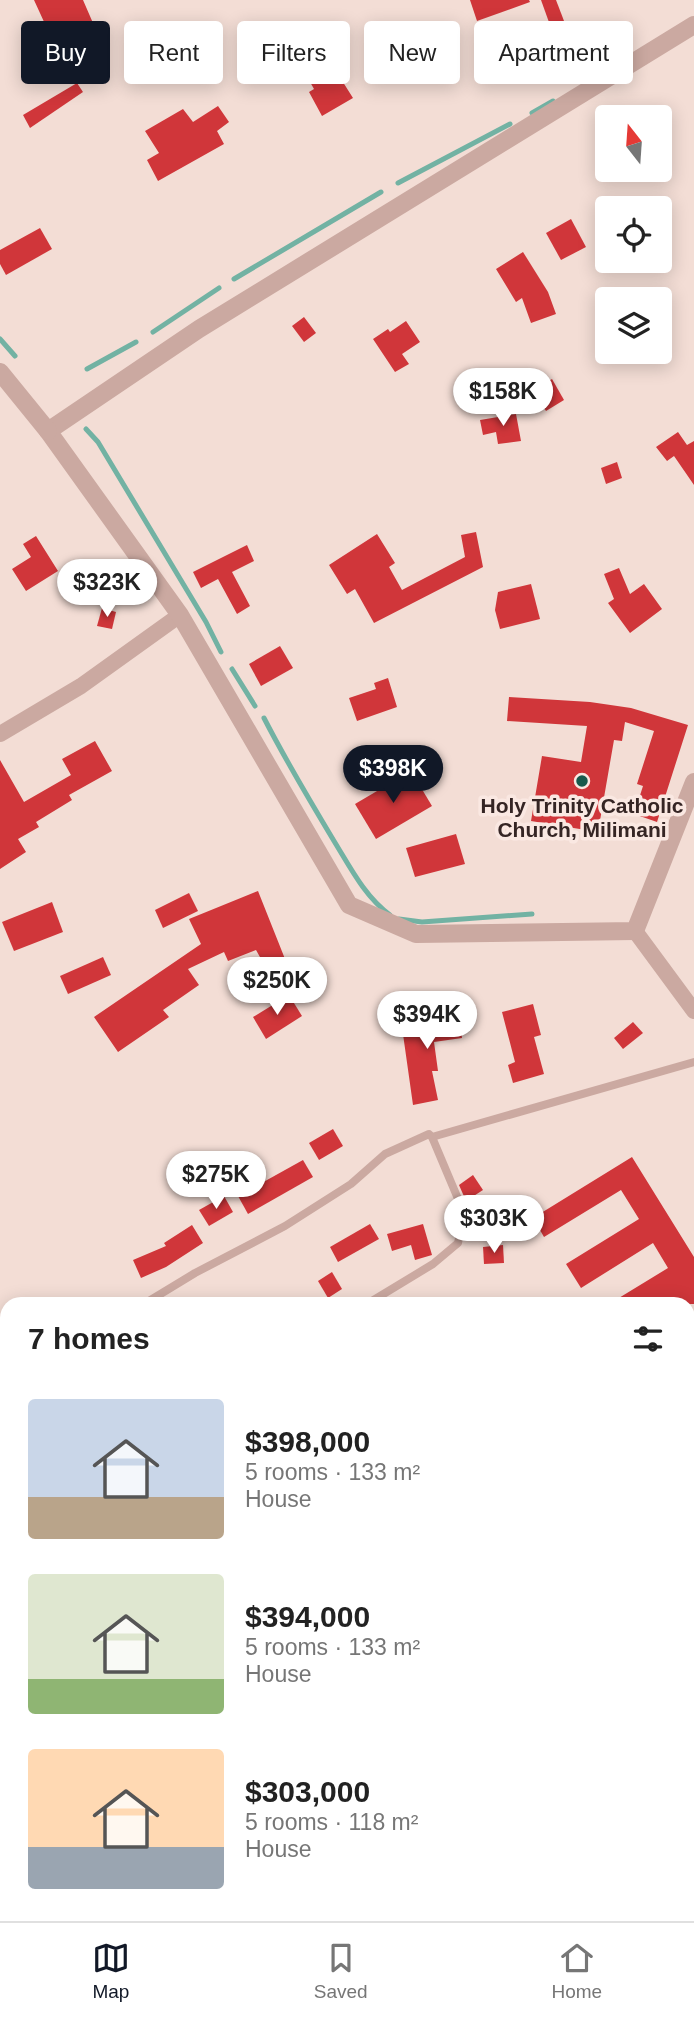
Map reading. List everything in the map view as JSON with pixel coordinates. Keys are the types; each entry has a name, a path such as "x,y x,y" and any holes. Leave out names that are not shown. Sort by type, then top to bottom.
{"street":[{"path":"48,431 199,329 694,25"},
{"path":"0,372 48,431 180,615 349,905 416,934 635,931"},
{"path":"0,734 81,686 180,615"},
{"path":"635,931 694,782"},
{"path":"635,931 694,1011"}],"lane":[{"path":"432,1137 694,1062"},
{"path":"156,1297 285,1226 351,1184 385,1154 429,1134 464,1213 458,1243 433,1264 379,1297"}],"building":[{"path":"34,0 83,0 92,21 44,21"},
{"path":"470,0 530,2 477,21"},
{"path":"541,0 556,0 564,21 549,21"},
{"path":"75,84 83,92 30,128 23,115"},
{"path":"311,84 344,84 353,98 322,116 309,92 314,89"},
{"path":"218,106 229,122 217,131 224,144 158,181 147,160 159,153 145,131 183,109 193,122"},
{"path":"571,219 586,247 561,260 546,233"},
{"path":"40,228 52,249 6,275 0,264 0,250"},
{"path":"523,252 548,292 556,314 531,323 522,298 516,302 496,269"},
{"path":"304,317 316,333 304,342 292,326"},
{"path":"406,321 420,342 402,354 409,364 395,372 373,339"},
{"path":"552,379 564,400 546,411 533,391"},
{"path":"516,414 521,441 498,444 496,432 483,435 480,420"},
{"path":"678,432 687,445 694,441 694,485 674,456 667,461 656,447"},
{"path":"617,462 622,478 606,484 601,468"},
{"path":"476,532 483,567 374,623 355,589 347,594 329,565 377,534 395,563 389,567 402,590 465,557 461,535"},
{"path":"36,536 58,571 26,591 12,569 31,557 23,544"},
{"path":"247,545 254,561 232,572 250,606 237,614 218,579 201,588 193,572"},
{"path":"619,568 630,594 644,584 662,609 630,633 608,603 614,599 604,574"},
{"path":"531,584 540,619 500,629 495,610 498,592"},
{"path":"102,608 116,612 112,629 97,626"},
{"path":"280,646 293,668 261,686 249,664"},
{"path":"388,678 397,707 357,721 349,698 376,689 374,683"},
{"path":"509,697 590,702 631,708 688,725 657,822 634,814 643,786 637,784 654,731 625,722 622,741 614,740 598,832 531,821 542,756 581,762 587,726 507,721"},
{"path":"95,741 112,771 69,795 72,800 36,822 39,827 18,839 26,852 0,869 0,760 24,802 71,775 62,759"},
{"path":"411,771 432,806 376,839 355,804"},
{"path":"456,834 465,864 415,877 406,848"},
{"path":"258,891 287,964 269,973 256,950 228,961 224,952 188,969 199,985 163,1010 169,1017 118,1052 94,1017 201,944 189,919"},
{"path":"189,893 198,911 163,928 155,910"},
{"path":"52,902 63,932 14,951 2,922"},
{"path":"103,957 111,975 68,994 60,976"},
{"path":"289,995 302,1016 266,1039 253,1017"},
{"path":"533,1004 541,1035 534,1037 544,1074 513,1083 508,1065 515,1062 502,1012"},
{"path":"459,1013 462,1038 434,1042 438,1071 432,1071 438,1100 413,1105 401,1020"},
{"path":"633,1022 643,1033 623,1049 614,1038"},
{"path":"333,1129 343,1146 319,1160 309,1143"},
{"path":"632,1157 694,1257 694,1297 620,1297 668,1268 653,1243 581,1288 566,1264 639,1219 621,1190 544,1237 533,1218"},
{"path":"303,1160 313,1177 248,1214 238,1196"},
{"path":"473,1175 483,1190 466,1201 459,1185"},
{"path":"224,1196 233,1212 209,1226 199,1210"},
{"path":"370,1224 379,1239 338,1262 330,1247"},
{"path":"423,1224 432,1255 415,1260 411,1245 392,1251 387,1234"},
{"path":"192,1225 203,1243 166,1267 141,1278 133,1260 166,1246 164,1243"},
{"path":"503,1245 504,1263 484,1264 483,1247"},
{"path":"332,1272 342,1289 327,1297 318,1281"}],"waterway":[{"path":"532,113 553,101"},
{"path":"398,183 510,124"},
{"path":"234,279 381,192"},
{"path":"153,332 219,288"},
{"path":"0,339 15,356"},
{"path":"87,369 136,342"},
{"path":"86,429 98,442 206,622 221,652"},
{"path":"232,669 255,706"},
{"path":"264,718 352,871 373,900 390,915"},
{"path":"399,919 422,922 532,914"}],"place":[{"name":"Holy Trinity Catholic Church, Milimani","path":"582,781"}]}
